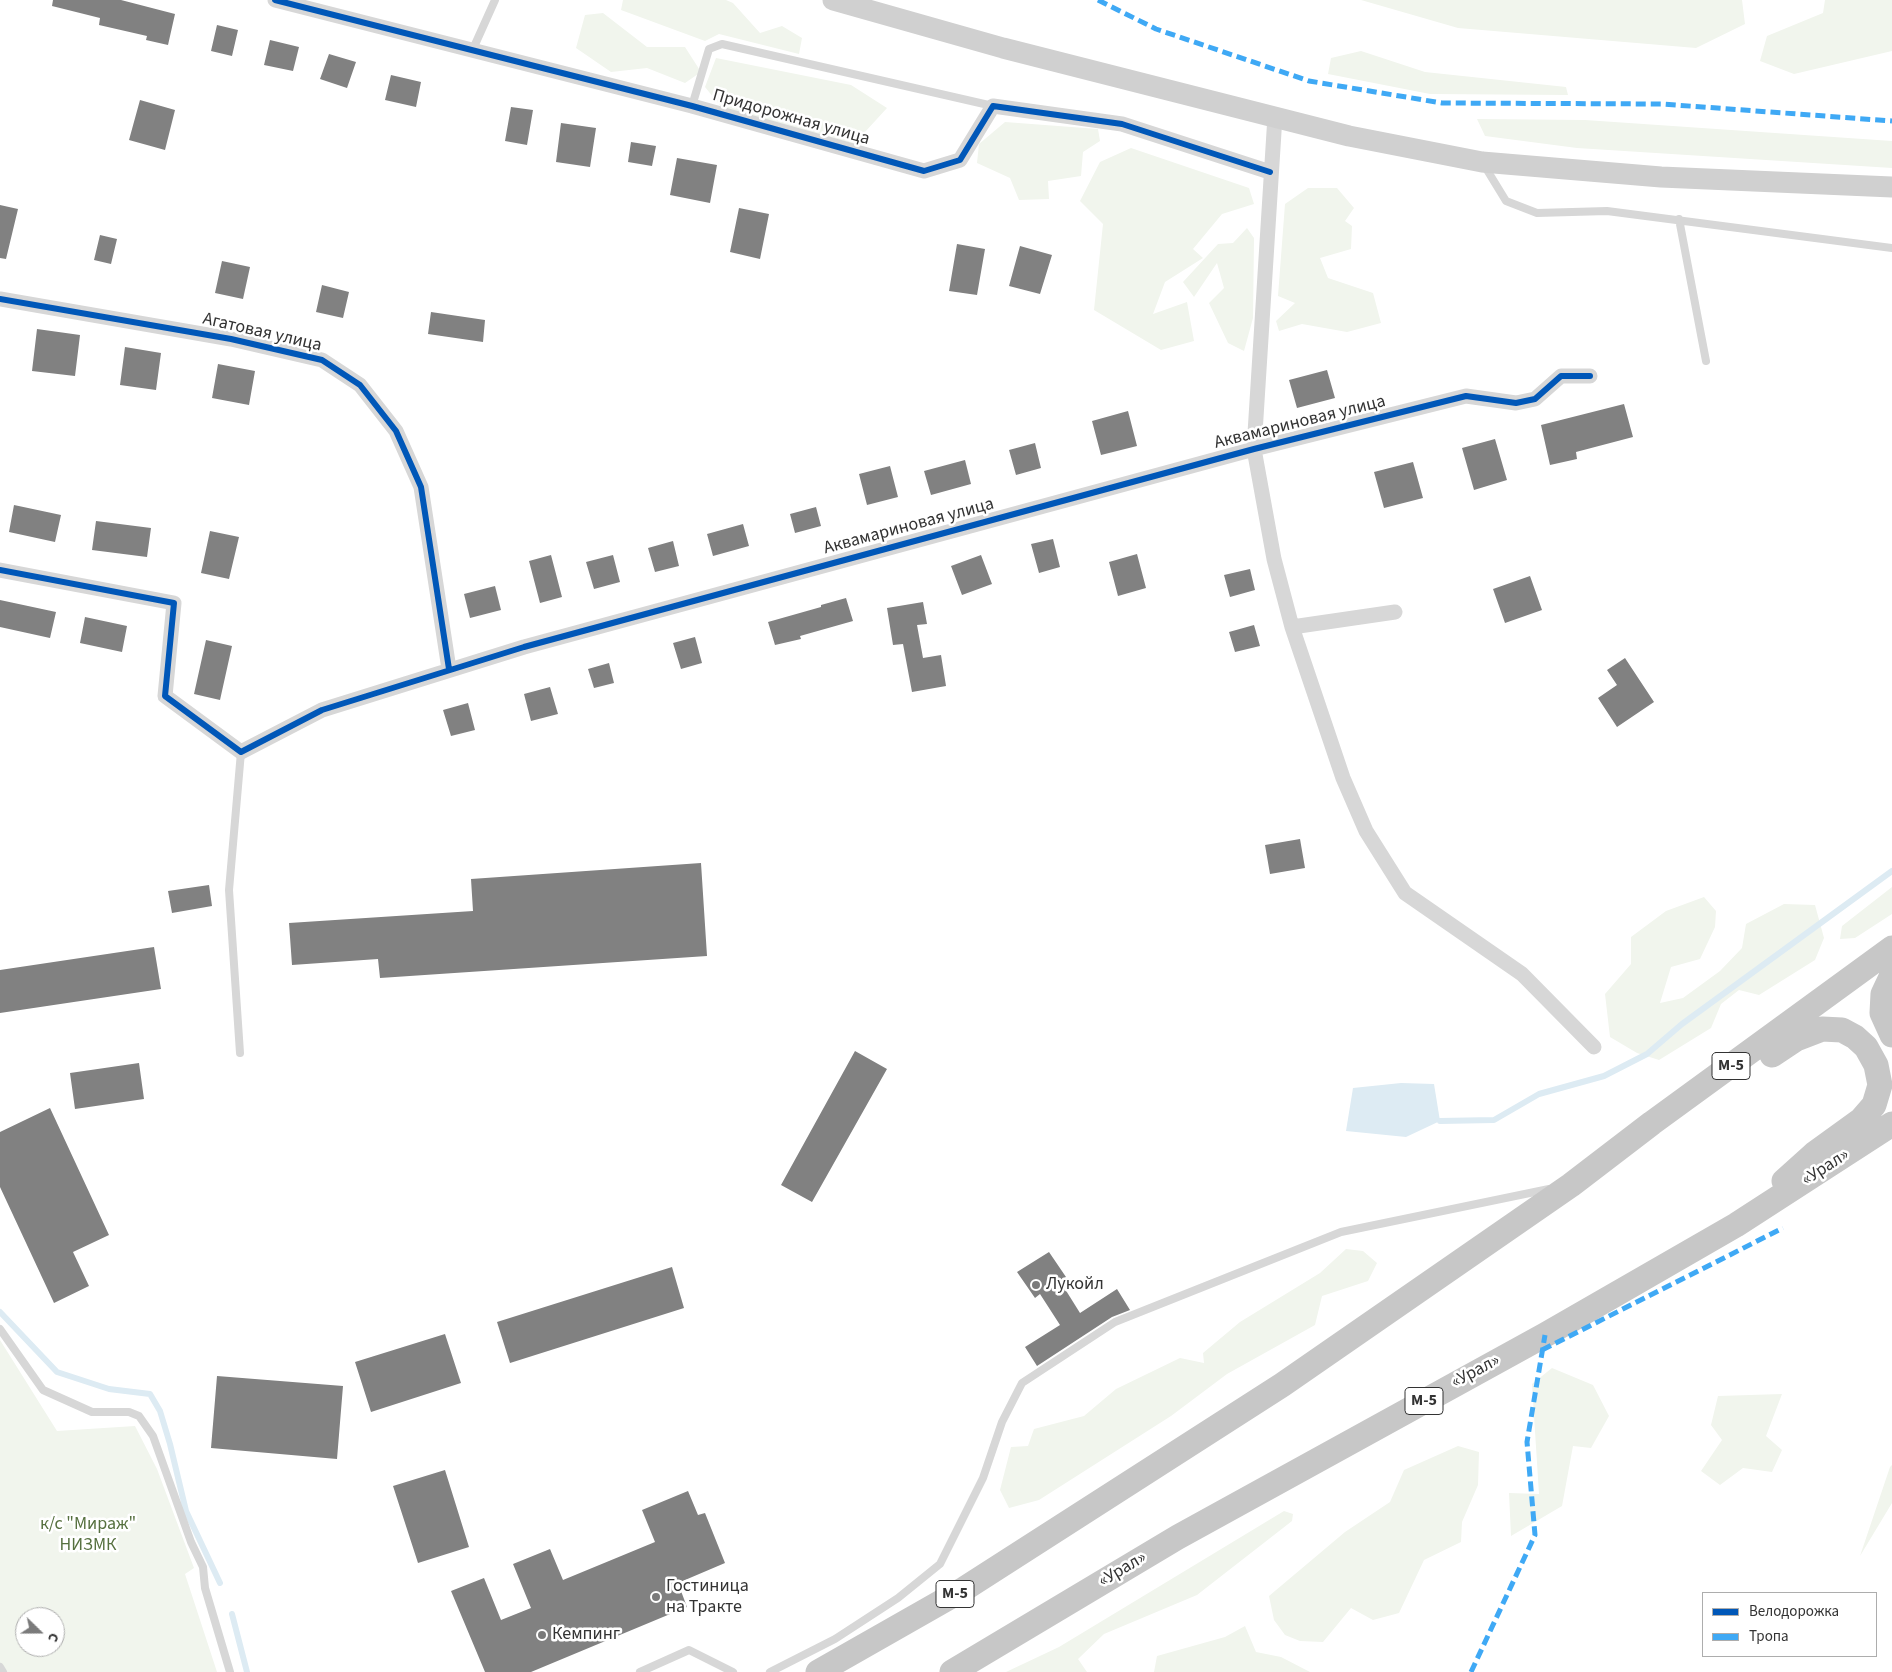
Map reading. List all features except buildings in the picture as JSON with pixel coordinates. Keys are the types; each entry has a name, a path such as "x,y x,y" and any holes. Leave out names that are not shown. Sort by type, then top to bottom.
{"highway":[{"name":"М-5","path":"818,1672 956,1594 1282,1385 1571,1185 1652,1123 1892,948"},
{"path":"1892,976 1883,994 1882,1013 1892,1035"},
{"path":"1652,1123 1721,1089 1796,1039 1822,1028 1842,1030 1855,1037 1866,1047 1876,1065 1880,1085 1874,1105 1861,1120 1814,1154 1736,1225"},
{"name":"«Урал»","path":"952,1672 1178,1537 1545,1335 1736,1225 1892,1124"}],"main road":[{"path":"833,0 1003,48 1349,136 1482,162 1661,177 1892,188"}],"street":[{"name":"Придорожная улица","path":"275,0 692,106 924,171 960,160 993,106"},
{"path":"993,106 1122,124 1270,172"},
{"path":"1275,116 1254,449 1274,559 1292,627 1343,778 1362,822 1405,893 1522,974 1594,1047"},
{"name":"Агатовая улица","path":"0,299 231,339 322,360 360,385 396,431 421,486 449,670"},
{"name":"Аквамариновая улица","path":"241,752 322,710 449,670 1254,449 1466,396 1516,403 1535,399 1561,376 1590,376"},
{"path":"0,570 174,603 165,696 241,752"},
{"path":"1292,627 1396,612"}],"lane":[{"path":"473,49 495,0"},
{"path":"692,106 709,50 722,44 993,106"},
{"path":"1482,162 1506,201 1537,213 1607,211 1892,248"},
{"path":"1679,219 1706,361"},
{"path":"240,1053 228,890 241,752"},
{"path":"770,1672 835,1639 898,1598 940,1564 984,1478 1002,1422 1022,1383 1115,1322 1340,1232 1571,1185"},
{"path":"0,1329 43,1390 92,1412 129,1412 139,1416 153,1436 190,1542 203,1567 204,1588 230,1672"},
{"path":"964,1672 991,1649"},
{"path":"640,1672 689,1650 733,1672"},
{"path":"0,1666 3,1672"}],"green space":[{"path":"623,0 726,0 733,3 760,33 782,26 802,38 799,54 719,34 705,41 621,10"},
{"path":"1361,0 1742,0 1745,24 1696,48 1458,28"},
{"path":"1825,0 1892,0 1892,51 1794,74 1760,61 1767,36 1823,13"},
{"path":"603,13 647,47 685,47 701,72 685,83 647,68 611,72 576,48 585,15"},
{"path":"1361,51 1425,72 1566,87 1568,95 1430,94 1328,74 1331,58"},
{"path":"716,58 851,85 887,108 854,144 722,108 705,87"},
{"path":"1477,119 1585,120 1892,141 1892,168 1577,148 1485,136"},
{"path":"1005,122 1098,129 1100,141 1083,152 1081,176 1048,181 1049,199 1019,200 1010,178 977,163 979,144"},
{"path":"1131,148 1249,188 1254,204 1222,214 1193,249 1203,258 1165,282 1153,314 1187,302 1194,341 1161,350 1094,310 1103,224 1080,201 1100,162"},
{"path":"1308,188 1337,188 1354,208 1345,221 1352,226 1351,249 1320,258 1328,278 1373,293 1381,323 1347,332 1302,324 1279,331 1276,321 1295,303 1278,296 1285,204"},
{"path":"1247,228 1254,238 1253,318 1244,351 1228,343 1209,303 1224,288 1217,263 1194,297 1183,282 1218,244 1233,243"},
{"path":"1892,887 1892,914 1855,938 1840,939 1842,926"},
{"path":"1704,897 1716,911 1715,927 1700,959 1671,967 1660,1003 1683,998 1720,971 1742,948 1746,924 1784,904 1815,905 1824,938 1815,960 1759,995 1739,990 1721,1004 1711,1028 1659,1060 1637,1053 1610,1037 1605,994 1631,964 1631,937 1666,911"},
{"path":"1346,1249 1363,1251 1377,1263 1368,1281 1322,1296 1315,1325 1227,1374 1171,1416 1039,1500 1009,1508 1000,1490 1011,1447 1028,1446 1034,1429 1084,1416 1116,1389 1180,1358 1204,1363 1203,1353 1240,1322 1320,1273"},
{"name":"к/с \"Мираж\" НИЗМК","path":"0,1340 57,1431 135,1426 157,1469 194,1568 185,1574 217,1672 0,1672"},
{"path":"1552,1368 1593,1385 1609,1416 1591,1448 1573,1446 1562,1506 1511,1536 1509,1493 1539,1494 1532,1384"},
{"path":"1782,1394 1766,1436 1782,1450 1772,1472 1743,1468 1720,1485 1701,1471 1722,1440 1711,1425 1718,1396"},
{"path":"1458,1446 1479,1452 1478,1485 1462,1522 1461,1542 1424,1560 1399,1613 1373,1620 1351,1608 1323,1642 1300,1641 1285,1635 1274,1620 1269,1596 1345,1532 1390,1502 1404,1470"},
{"path":"1892,1465 1892,1503 1860,1556 1890,1467"},
{"path":"1284,1511 1293,1514 1292,1521 1197,1595 1104,1634 1078,1659 1087,1672 1006,1672 1059,1647"},
{"path":"1245,1626 1256,1652 1281,1657 1310,1672 1154,1672 1157,1656 1225,1637"}],"shaded area":[{"path":"1401,1083 1434,1084 1440,1121 1406,1137 1346,1131 1353,1088"}],"waterway":[{"path":"1440,1121 1494,1120 1539,1094 1604,1076 1647,1054 1682,1024 1892,871"},
{"path":"0,1312 57,1372 109,1389 150,1394 160,1411 186,1511 220,1583"},
{"path":"232,1614 247,1672"}],"marked path":[{"path":"1098,0 1156,29 1309,81 1442,103 1662,104 1892,121"},
{"path":"1542,1350 1783,1228"},
{"path":"1471,1672 1535,1535 1527,1442 1545,1335"}],"cycle path":[{"path":"275,0 692,106 924,171 960,160 993,106 1122,124 1270,172"},
{"path":"0,299 231,339 322,360 360,385 396,431 421,487 449,669"},
{"path":"0,570 174,603 165,696 241,752 322,710 524,647 1254,449 1466,396 1516,403 1535,399 1561,376 1590,376"}],"place":[{"name":"Лукойл","path":"1036,1285"},
{"name":"Гостиница на Тракте","path":"656,1597"},
{"name":"Кемпинг","path":"542,1635"}]}
